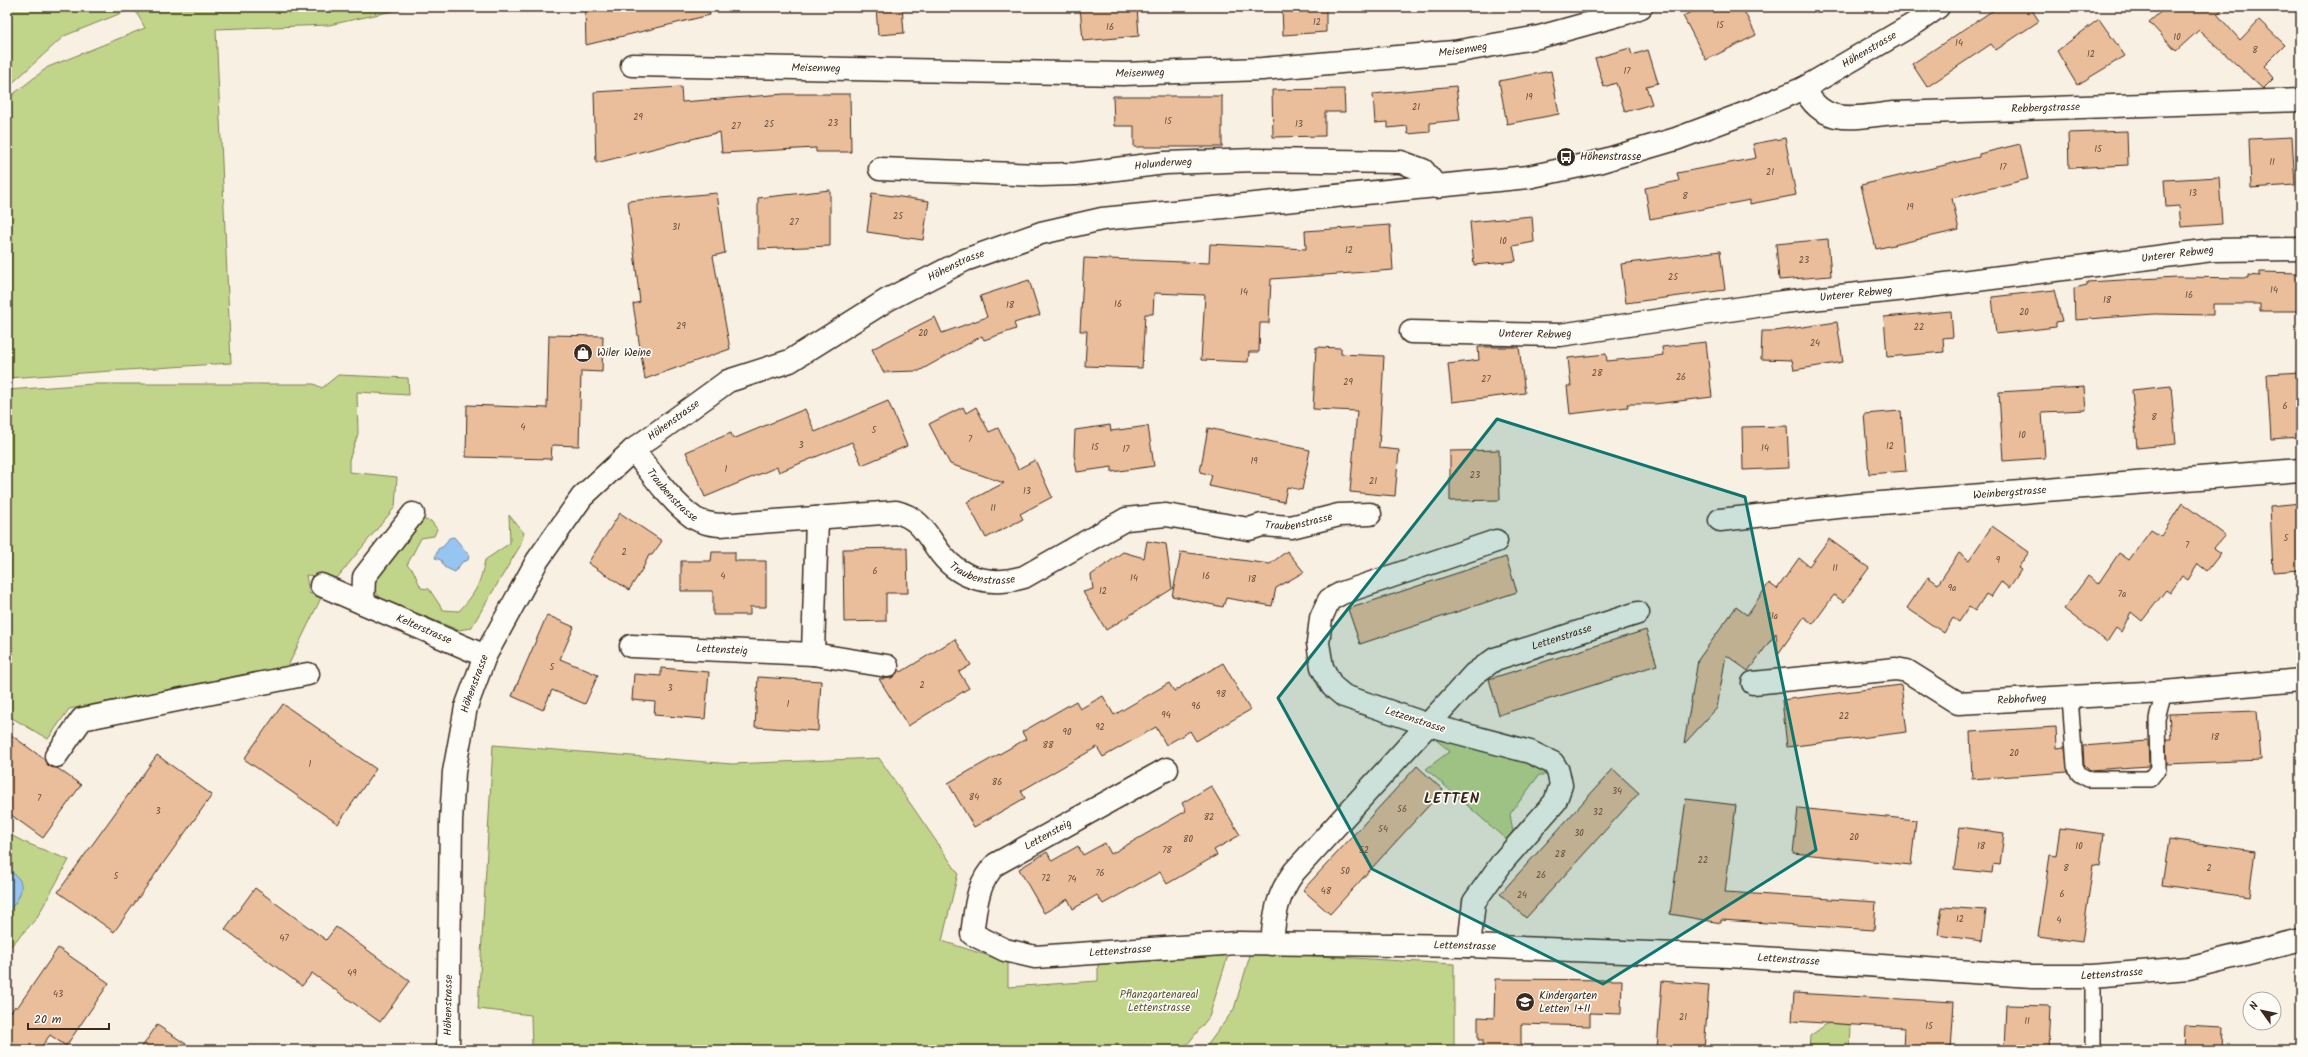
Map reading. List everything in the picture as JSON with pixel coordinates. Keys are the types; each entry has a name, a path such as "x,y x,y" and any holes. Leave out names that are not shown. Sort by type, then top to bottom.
{"street":[{"name":"Meisenweg","path":"632,65 1123,74 1262,69 1454,52 1539,37 1626,13 1641,7"},
{"name":"Höhenstrasse","path":"448,1050 451,821 454,772 466,707 485,656 537,561 582,497 633,450 728,381 790,361 887,300 965,260 1040,233 1102,220 1281,200 1437,187 1528,177 1598,162 1676,139 1804,88 1917,22 1938,7"},
{"name":"Rebbergstrasse","path":"1804,88 1821,112 1832,116 1850,117 1896,113 2301,100"},
{"name":"Holunderweg","path":"880,169 1040,175 1076,174 1165,163 1256,160 1401,162 1423,170 1437,187"},
{"name":"Unterer Rebweg","path":"1411,332 1560,335 1783,302 1906,289 2212,250 2301,249"},
{"name":"Traubenstrasse","path":"633,450 683,509 694,518 706,523 720,525 896,512 907,515 926,530 950,565 962,573 975,579 1007,582 1024,577 1126,519 1166,515 1249,529 1262,525 1291,527 1339,515 1370,514"},
{"name":"Weinbergstrasse","path":"1720,520 1856,504 2301,470"},
{"path":"363,603 364,577 413,514"},
{"path":"813,654 816,518"},
{"name":"Letzenstrasse","path":"1469,946 1474,902 1504,860 1555,802 1561,785 1558,771 1553,764 1530,752 1428,725 1344,696 1332,686 1322,667 1318,643 1321,618 1329,600 1342,592 1496,541"},
{"name":"Kelterstrasse","path":"321,585 485,656"},
{"name":"Lettenstrasse","path":"1272,944 1276,905 1283,886 1307,855 1474,674 1495,659 1638,613"},
{"name":"Lettensteig","path":"631,646 813,654 887,666"},
{"name":"Rebhofweg","path":"1752,683 1896,669 1907,671 1958,703 2164,692 2301,680"},
{"path":"56,756 82,719 308,674"},
{"name":"Lettensteig","path":"972,934 979,891 983,879 996,864 1167,769"},
{"name":"Lettenstrasse","path":"972,934 1005,950 1035,957 1237,943 1469,946 1730,956 2032,976 2092,976 2188,968 2301,940"}],"lane":[{"path":"2070,697 2075,766 2079,774 2088,779 2150,779 2158,769 2157,718 2164,692"},
{"path":"2092,976 2092,1050"}],"highlighted area":[{"path":"1497,419 1745,497 1816,850 1603,984 1372,869 1278,698"}],"green space":[{"path":"7,7 411,7 329,25 216,29 231,363 7,378 7,99 48,67 145,28 134,8 64,36 7,88"},
{"path":"338,375 408,378 409,395 357,392 358,434 349,460 349,472 397,477 395,507 337,578 306,575 309,593 321,598 287,668 69,709 48,739 7,715 7,390 93,384 314,384 322,388"},
{"path":"509,515 524,533 520,546 471,628 458,630 380,598 369,581 419,519 431,521 437,529 434,536 421,538 407,565 413,570 421,588 429,589 443,610 459,611 470,599 476,588 485,560 510,543"},
{"path":"1451,738 1517,756 1540,768 1546,775 1539,775 1510,814 1514,838 1510,843 1426,769 1450,751 1436,740"},
{"name":"Pflanzgartenareal Lettenstrasse","path":"493,745 732,764 879,758 958,873 942,941 1008,962 1008,987 1098,981 1098,958 1230,949 1209,1017 1183,1050 532,1050 531,1015 478,1009"},
{"path":"7,833 24,842 69,860 36,919 7,950"},
{"path":"1251,952 1454,964 1454,1050 1204,1050 1234,1009"},
{"path":"1828,1023 1851,1025 1850,1050 1809,1050 1810,1036"}],"water":[{"path":"454,537 469,555 468,560 462,562 455,572 444,567 441,560 435,558 438,549 444,546 449,538"},
{"path":"7,868 19,879 21,888 19,897 7,912"}],"building":[{"path":"585,7 709,7 710,15 586,45"},
{"path":"876,7 902,7 904,33 878,35"},
{"path":"1080,7 1137,7 1139,36 1083,41"},
{"path":"1282,7 1326,7 1326,32 1283,35"},
{"path":"1701,7 1742,7 1756,35 1706,60 1683,16"},
{"path":"1998,7 2030,7 2039,21 1996,50 1991,44 1927,87 1912,64"},
{"path":"2166,7 2225,7 2217,14 2240,40 2259,20 2285,45 2264,66 2274,78 2263,89 2199,30 2176,51 2149,22"},
{"path":"2099,19 2125,56 2077,85 2057,51"},
{"path":"1630,48 1632,55 1648,50 1658,83 1646,86 1652,104 1625,112 1616,83 1604,87 1595,58"},
{"path":"1551,71 1559,114 1507,124 1499,81"},
{"path":"1456,86 1460,120 1430,123 1430,132 1408,134 1407,126 1388,128 1388,122 1375,123 1373,94"},
{"path":"681,87 682,102 784,94 850,94 851,152 816,152 816,148 722,153 720,132 596,163 594,92"},
{"path":"1344,89 1345,112 1325,112 1325,136 1273,137 1272,90"},
{"path":"1113,96 1222,96 1222,147 1134,147 1134,126 1114,126"},
{"path":"2127,131 2128,165 2069,168 2068,133"},
{"path":"2292,137 2295,185 2251,188 2249,139"},
{"path":"1785,138 1796,195 1750,204 1750,200 1650,219 1645,188 1679,181 1677,173 1756,158 1753,144"},
{"path":"2020,144 2028,179 1952,198 1959,230 1876,249 1861,185 1979,157 1979,154"},
{"path":"2219,177 2222,224 2181,227 2179,206 2166,207 2164,180"},
{"path":"830,190 830,246 758,249 758,198"},
{"path":"717,193 725,253 713,256 730,349 645,379 633,304 640,302 628,201"},
{"path":"872,193 929,201 923,240 867,232"},
{"path":"1532,216 1534,242 1513,246 1516,261 1474,265 1470,222"},
{"path":"1390,225 1393,270 1271,279 1269,323 1260,323 1259,352 1249,352 1248,362 1201,360 1205,295 1154,293 1153,314 1145,314 1142,368 1085,366 1087,331 1080,331 1084,258 1209,263 1210,244 1306,249 1305,231"},
{"path":"1828,239 1831,276 1779,280 1776,244"},
{"path":"1720,251 1725,290 1626,303 1621,264"},
{"path":"2260,272 2300,273 2300,311 2260,311 2260,304 2213,304 2213,315 2154,314 2075,320 2074,288 2087,285 2087,282 2177,277 2248,278 2248,275 2260,276"},
{"path":"1029,280 1040,315 1014,323 1016,329 984,340 982,336 919,371 883,372 872,349 935,317 942,333 987,317 980,296"},
{"path":"2054,290 2062,321 2056,322 2056,327 1996,334 1992,297"},
{"path":"1951,311 1953,337 1943,338 1944,352 1887,357 1884,317"},
{"path":"1837,322 1843,362 1794,370 1792,360 1761,359 1762,331 1775,331"},
{"path":"549,335 603,336 602,372 581,371 579,446 552,445 551,459 466,457 467,405 547,408"},
{"path":"1706,342 1712,397 1655,404 1627,404 1628,407 1570,414 1567,386 1571,386 1568,358 1606,354 1607,361 1650,357 1663,355 1662,347"},
{"path":"1316,347 1341,348 1341,354 1384,356 1379,448 1399,450 1395,496 1350,492 1357,411 1313,409"},
{"path":"1478,347 1519,347 1525,393 1452,402 1448,364 1479,360"},
{"path":"2301,372 2301,437 2271,439 2267,374"},
{"path":"2171,386 2176,444 2137,448 2132,390"},
{"path":"2084,387 2086,410 2042,412 2045,458 2003,461 1999,392"},
{"path":"888,401 907,446 862,465 852,442 779,472 777,467 705,497 686,452 731,433 733,439 805,409 815,432"},
{"path":"963,407 966,413 976,407 989,432 998,428 1018,469 1035,460 1052,497 1020,514 1023,519 986,538 967,502 1004,483 950,464 929,424"},
{"path":"1901,411 1906,471 1869,474 1864,414"},
{"path":"1110,425 1111,431 1148,426 1154,466 1112,472 1112,467 1077,472 1074,455 1075,430"},
{"path":"1787,426 1789,468 1743,470 1742,427"},
{"path":"1208,428 1310,450 1302,490 1287,487 1284,502 1209,486 1212,475 1200,472"},
{"path":"1499,450 1500,500 1450,501 1450,451"},
{"path":"2182,503 2225,535 2214,548 2221,553 2207,571 2198,564 2188,580 2182,576 2170,593 2166,590 2142,621 2131,612 2121,632 2116,628 2107,642 2064,609 2088,576 2098,584 2119,553 2129,560 2151,530 2161,536"},
{"path":"2301,503 2301,570 2273,572 2270,506"},
{"path":"620,513 662,541 652,555 649,555 643,568 629,590 588,563"},
{"path":"1992,526 2029,552 2018,568 2021,570 2009,588 2001,582 1991,597 1986,594 1975,611 1969,607 1959,622 1953,618 1944,633 1907,608 1928,577 1938,584 1959,553 1969,560"},
{"path":"1829,539 1869,568 1844,602 1834,595 1813,624 1804,617 1778,654 1776,633 1748,671 1726,655 1717,708 1684,744 1698,660 1736,607 1747,615 1769,583 1777,589 1799,558 1809,566"},
{"path":"1147,541 1166,544 1172,589 1106,630 1083,592 1093,589 1091,575 1123,552 1144,558"},
{"path":"907,548 908,593 886,593 886,621 844,622 843,549"},
{"path":"1287,551 1304,572 1276,588 1272,606 1226,598 1223,607 1172,596 1181,552 1270,564"},
{"path":"712,552 735,552 735,561 766,561 766,607 750,607 750,615 713,615 713,591 681,591 681,561 711,561"},
{"path":"1506,557 1517,592 1360,644 1348,609"},
{"path":"547,615 574,627 560,659 598,675 585,704 552,690 543,710 512,696"},
{"path":"1646,630 1657,665 1499,715 1489,679"},
{"path":"955,639 971,665 959,672 969,688 908,726 879,679 892,678 899,669 901,672"},
{"path":"1223,663 1250,710 1196,741 1190,731 1166,745 1156,727 1103,757 1097,747 1021,791 1025,798 974,827 948,783 1026,739 1022,732 1076,701 1080,709 1103,696 1114,715 1169,683 1174,691"},
{"path":"661,668 709,672 705,719 654,715 655,702 632,700 634,674 661,676"},
{"path":"758,677 821,681 818,731 755,727"},
{"path":"1901,685 1907,732 1787,747 1782,700"},
{"path":"283,704 376,769 338,824 244,759"},
{"path":"2257,711 2261,760 2167,764 2166,739 2171,739 2169,714"},
{"path":"2056,727 2057,748 2065,747 2068,772 1972,779 1970,732"},
{"path":"7,732 44,759 49,766 57,768 81,785 43,838 7,812"},
{"path":"2148,741 2149,766 2090,770 2084,764 2083,746"},
{"path":"157,755 212,795 114,932 58,892"},
{"path":"1417,766 1443,790 1330,914 1303,890"},
{"path":"1613,769 1639,793 1526,918 1500,894"},
{"path":"1211,786 1240,835 1214,850 1217,855 1167,884 1160,872 1103,904 1097,895 1073,909 1068,899 1044,913 1019,869 1047,852 1052,861 1078,846 1083,855 1105,843 1111,854 1186,811 1182,803"},
{"path":"1686,799 1736,805 1725,892 1876,902 1874,930 1721,920 1721,923 1670,914"},
{"path":"1798,808 1916,820 1911,865 1793,853"},
{"path":"1960,827 2004,833 2000,865 1993,864 1992,873 1954,869"},
{"path":"2060,828 2104,834 2100,866 2093,865 2082,942 2038,936 2050,855 2056,856"},
{"path":"2169,839 2255,851 2249,897 2162,885"},
{"path":"255,888 326,940 336,927 410,981 380,1022 312,973 302,986 225,929"},
{"path":"1942,907 1986,910 1982,941 1938,935"},
{"path":"58,948 109,983 66,1046 50,1035 39,1050 7,1050 7,1018 15,1006 17,1008"},
{"path":"1495,979 1622,980 1621,1014 1590,1013 1590,1026 1521,1024 1521,1050 1483,1050 1483,1040 1478,1040 1478,1017 1494,1018"},
{"path":"1662,981 1709,985 1704,1050 1657,1050"},
{"path":"1794,993 1954,1002 1951,1050 1903,1050 1904,1028 1792,1021"},
{"path":"2006,1005 2050,1006 2048,1050 2004,1050"},
{"path":"157,1025 195,1050 140,1050"},
{"path":"2185,1025 2223,1027 2222,1050 2184,1050"}],"place":[{"name":"Höhenstrasse","path":"1566,157"},
{"name":"Wiler Weine","path":"583,353"},
{"name":"Kindergarten Letten I+II","path":"1525,1002"}],"district":[{"name":"LETTEN","path":"1452,799"}]}
